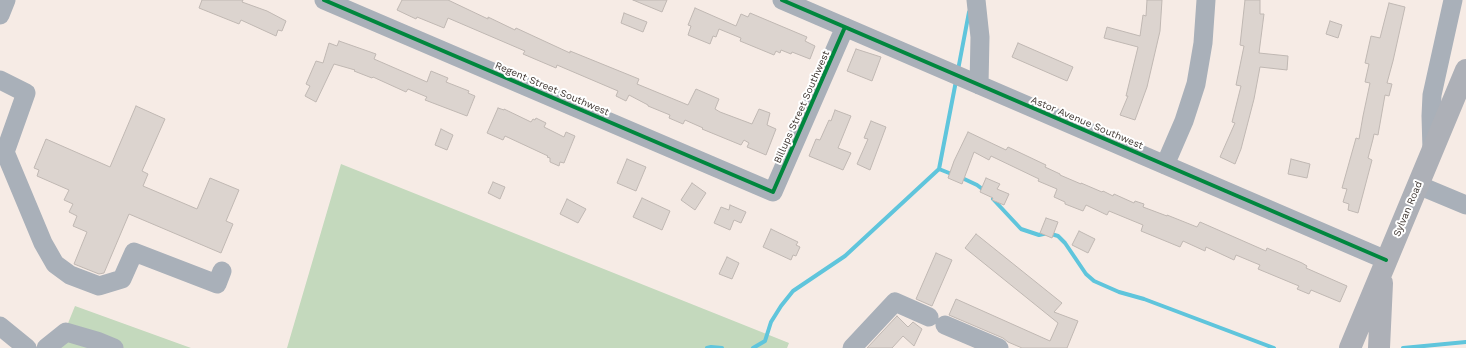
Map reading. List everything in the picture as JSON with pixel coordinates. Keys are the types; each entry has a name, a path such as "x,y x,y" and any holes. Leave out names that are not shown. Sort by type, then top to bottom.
{"main road":[{"name":"Sylvan Road","path":"1350,348 1466,70"},
{"path":"1379,348 1385,264"}],"street":[{"name":"Regent Street Southwest","path":"324,0 773,192"},
{"name":"Astor Avenue Southwest","path":"782,0 1165,165 1385,264"},
{"path":"976,0 980,37 979,85"},
{"path":"1165,165 1184,121 1196,84 1203,43 1206,0"},
{"path":"1432,150 1432,94 1453,0"},
{"name":"Billups Street Southwest","path":"773,192 845,27"},
{"path":"0,80 26,93 5,152 43,243 55,264 70,275 99,286 122,279 134,252 217,284 222,271"},
{"path":"1418,185 1466,205"},
{"path":"852,348 895,302 999,348"},
{"path":"3,332 27,348"},
{"path":"46,348 66,332 97,341 114,348"}],"green space":[{"path":"341,164 789,343 787,348 287,348"},
{"path":"75,306 191,348 58,348"}],"building":[{"path":"202,0 243,0 242,2 267,11 286,21 282,31 278,30 276,36 241,20 239,24 199,8"},
{"path":"402,0 448,0 488,19 488,17 515,30 516,28 570,53 570,51 639,79 637,84 688,105 696,89 719,99 715,109 752,124 759,109 770,113 767,125 776,129 766,155 747,147 749,143 744,140 741,145 702,129 703,128 685,120 683,124 669,118 670,115 648,106 629,95 626,101 616,96 618,91 557,65 556,68 523,54 525,51 448,18 444,28 417,17 416,19 397,10"},
{"path":"633,0 667,0 662,12"},
{"path":"1147,0 1162,0 1160,31 1147,87 1135,120 1120,115 1128,96 1126,96 1138,47 1104,38 1107,27 1140,36 1143,15 1146,16"},
{"path":"1245,0 1260,0 1260,14 1264,14 1259,53 1288,56 1287,70 1260,67 1254,99 1241,149 1235,164 1220,157 1235,123 1232,122 1241,86 1236,85 1244,46 1240,45"},
{"path":"1389,3 1405,7 1387,83 1392,84 1389,96 1385,95 1378,135 1374,134 1368,158 1372,160 1358,213 1348,210 1349,204 1343,202 1347,189 1342,188 1356,138 1359,139 1370,83 1365,82 1369,64 1365,63 1371,36 1380,38"},
{"path":"695,8 736,26 741,14 748,17 750,13 807,37 805,41 815,46 810,59 792,52 791,54 781,50 780,53 776,51 774,55 740,41 741,38 719,29 716,37 713,36 710,44 688,35 691,26 688,25"},
{"path":"624,13 647,22 643,32 621,23"},
{"path":"1330,21 1342,25 1338,38 1326,34"},
{"path":"339,41 376,54 374,59 427,82 431,71 448,78 446,82 469,91 468,93 475,96 467,116 425,100 427,97 408,89 406,92 373,77 372,78 354,71 355,70 334,64 316,102 305,96 310,86 306,84 316,61 323,63 329,43 337,46"},
{"path":"1018,43 1073,67 1067,81 1012,57"},
{"path":"856,49 881,57 872,81 847,71"},
{"path":"136,106 165,119 142,171 148,174 143,186 197,209 210,178 239,190 226,221 233,224 221,253 129,214 104,273 99,274 74,264 87,232 73,226 77,216 69,212 73,204 64,200 69,190 37,176 39,170 34,168 46,139 110,167"},
{"path":"498,108 504,109 531,122 536,118 546,123 544,127 564,137 566,132 575,136 564,163 560,162 559,166 550,162 550,158 547,157 548,156 505,136 503,140 487,133"},
{"path":"835,110 851,116 838,148 851,153 843,170 809,156 816,139 820,140 829,120 831,121"},
{"path":"871,121 886,127 870,170 857,164 868,139 864,138"},
{"path":"441,129 453,135 447,150 435,145"},
{"path":"968,132 1006,150 1008,147 1046,165 1045,167 1060,175 1081,184 1113,196 1114,194 1134,203 1135,201 1144,204 1143,207 1197,227 1200,222 1266,251 1267,248 1302,263 1307,266 1306,268 1347,286 1340,302 1311,290 1309,294 1297,289 1299,286 1258,269 1260,265 1236,255 1234,260 1206,247 1205,251 1183,241 1180,247 1141,231 1143,225 1109,211 1107,215 1086,205 1083,211 1065,204 1065,202 1054,197 1057,189 1038,181 1039,179 991,156 989,160 974,152 962,184 948,178 954,161"},
{"path":"627,159 646,167 636,191 617,183"},
{"path":"1291,159 1310,164 1307,178 1288,174"},
{"path":"986,178 1000,184 997,189 1009,194 1004,205 992,200 993,198 980,192"},
{"path":"493,182 505,187 500,199 488,193"},
{"path":"692,183 706,193 695,210 681,200"},
{"path":"642,198 670,211 662,230 633,217"},
{"path":"567,199 586,209 578,223 560,214"},
{"path":"730,205 746,212 741,223 734,220 730,230 714,223 721,207 729,210"},
{"path":"1046,218 1058,222 1052,238 1040,233"},
{"path":"771,229 798,242 796,245 800,247 796,256 793,255 791,260 763,247"},
{"path":"1079,231 1095,239 1088,253 1072,245"},
{"path":"976,234 1062,303 1054,312 1078,321 1067,348 1022,348 1008,342 1003,338 949,315 956,299 1050,341 1058,323 965,248"},
{"path":"936,253 952,260 932,306 916,299"},
{"path":"727,257 739,263 732,279 719,274"},
{"path":"897,316 908,327 913,322 922,329 914,346 903,336 892,348 867,348"}],"waterway":[{"path":"958,70 969,12"},
{"path":"753,348 765,341 771,322 793,291 845,256 939,169 956,81"},
{"path":"939,169 954,175"},
{"path":"960,177 977,185 985,191"},
{"path":"993,199 1021,229 1039,235 1048,233 1058,236 1065,243 1086,274 1094,281 1119,292 1144,299 1274,348"},
{"path":"1403,348 1466,342"},
{"path":"707,348 722,348"}],"cycle path":[{"path":"324,0 773,192 845,27"},
{"path":"782,0 1386,260"}]}
